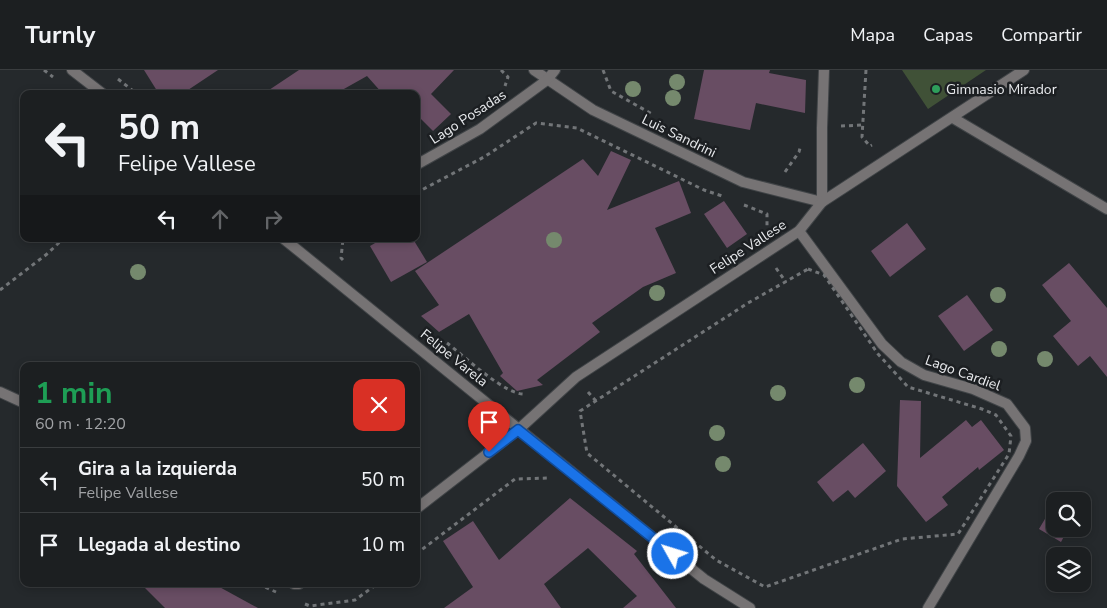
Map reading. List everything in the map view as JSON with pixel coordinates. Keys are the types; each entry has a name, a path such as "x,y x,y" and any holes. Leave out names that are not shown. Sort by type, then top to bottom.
{"street":[{"path":"72,70 98,90"},
{"name":"Luis Sandrini","path":"534,70 546,80 593,110 743,182 822,202"},
{"name":"Lago Posadas","path":"420,163 480,129 546,80 555,70"},
{"path":"822,202 824,70"},
{"name":"Felipe Vallese","path":"420,506 518,430 576,377 799,230 822,202 1024,70"},
{"path":"952,118 1107,209"},
{"name":"Lago Cardiel","path":"799,230 882,344 901,362 924,375 973,390 1007,404 1025,428 1026,442 1020,456 928,608"},
{"name":"Felipe Varela","path":"290,242 492,406 518,430 704,579 750,608"},
{"path":"0,392 20,401"}],"path":[{"path":"500,70 508,77"},
{"path":"603,70 611,90 658,117"},
{"path":"866,70 862,137 870,146 877,141"},
{"path":"114,75 132,90"},
{"path":"420,191 484,157 536,123 576,128 704,190 729,199"},
{"path":"778,170 785,172 799,152 802,143"},
{"path":"738,202 767,214 767,230"},
{"path":"0,290 60,242"},
{"path":"342,242 340,258 348,264"},
{"path":"808,269 824,276 878,354 908,387 996,415 1011,436 1009,454 958,534 902,539 765,587 716,560 587,453 580,411 748,303 808,269"},
{"path":"445,341 505,388 520,395 528,394"},
{"path":"420,551 515,479 552,478"},
{"path":"265,587 285,596"},
{"path":"302,603 310,606 355,600 373,587"}],"green space":[{"name":"Gimnasio Mirador","path":"902,70 986,70 928,109"}],"building":[{"path":"144,70 218,70 188,90 156,90"},
{"path":"299,70 454,70 431,94 451,114 433,131 420,118 420,90 379,90 367,76 342,90 269,90"},
{"path":"704,70 770,70 769,73 806,80 805,113 756,103 750,130 694,119"},
{"path":"611,151 631,160 607,210 679,181 691,213 655,228 676,273 643,287 592,323 600,332 537,380 543,385 517,391 500,376 503,373 469,314 439,332 421,316 439,305 415,271 583,159 598,176"},
{"path":"724,201 747,234 727,248 704,214"},
{"path":"907,223 926,249 890,277 871,251"},
{"path":"377,242 415,242 427,262 391,282 370,246"},
{"path":"1069,263 1107,308 1107,377 1090,356 1078,366 1053,336 1071,321 1042,285"},
{"path":"967,295 993,330 964,351 938,316"},
{"path":"900,400 921,401 920,458 966,420 972,427 981,420 1004,450 979,470 978,467 942,497 948,505 926,522 897,486"},
{"path":"863,443 886,471 855,498 848,490 833,502 817,482"},
{"path":"570,498 637,551 634,554 676,608 623,608 637,596 588,548 544,584 561,608 444,608 473,587 443,541 473,521 499,560"},
{"path":"1046,517 1046,533 1039,529"},
{"path":"1053,537 1064,537 1061,542"},
{"path":"144,587 220,587 258,608 165,608"}],"place":[{"name":"Gimnasio Mirador","path":"936,89"}],"route":[{"path":"489,452 518,430 673,554"}]}
